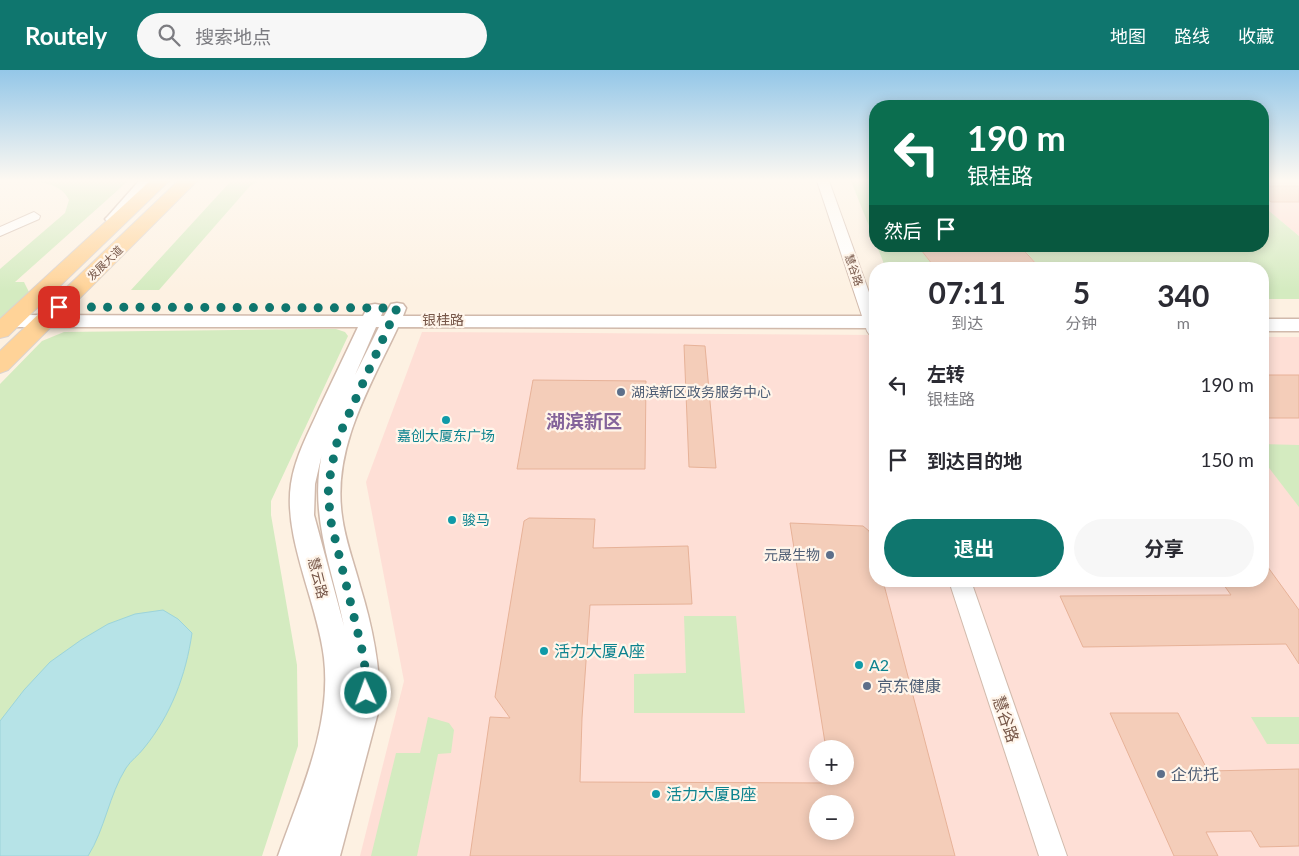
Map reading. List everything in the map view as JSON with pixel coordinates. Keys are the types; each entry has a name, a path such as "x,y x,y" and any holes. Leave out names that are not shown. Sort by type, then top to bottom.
{"main road":[{"name":"发展大道","path":"12,320 121,218"},
{"name":"发展大道","path":"0,365 150,218"}],"street":[{"path":"0,232 30,218"},
{"path":"81,255 114,218"},
{"path":"113,254 154,218"},
{"name":"慧谷路","path":"836,218 869,306"},
{"name":"慧谷路","path":"843,218 869,304"},
{"name":"银桂路","path":"12,320 52,314 869,317"},
{"name":"慧云路","path":"295,856 332,741 340,700 341,679 338,657 302,515 303,484 310,453 384,314"},
{"name":"慧云路","path":"323,856 363,714 367,681 363,654 330,517 328,494 338,438 384,314"},
{"path":"1269,315 1299,316"},
{"path":"1269,325 1299,325"},
{"name":"慧谷路","path":"962,587 1053,856"}],"shaded area":[{"path":"1277,218 1299,218 1299,236"},
{"path":"422,332 869,335 869,587 1269,587 1269,337 1299,337 1299,856 360,856 404,681 366,482"}],"green space":[{"path":"60,218 87,218 15,282 24,282 30,294 0,322 0,269"},
{"path":"197,218 222,218 159,290 131,290"},
{"path":"1269,218 1277,218 1299,236 1299,299 1269,299 1269,262 1035,262 1026,252 1269,252"},
{"path":"879,252 923,252 931,262 883,262"},
{"path":"336,329 345,332 348,336 271,501 271,515 297,665 298,746 262,856 0,856 0,384 42,341 64,332"},
{"path":"1269,444 1299,445 1299,507 1269,468"},
{"path":"684,616 736,616 745,713 634,713 634,674 686,673"},
{"path":"428,717 449,723 454,730 451,753 438,754 417,856 371,856 396,753 420,753"},
{"path":"1251,717 1299,717 1299,744 1267,744"}],"water":[{"path":"163,610 178,619 192,633 186,664 176,694 162,722 120,778 99,835 88,856 0,856 0,721 24,690 50,662 81,640 108,624 135,614"}],"building":[{"path":"923,252 1025,252 1034,262 931,262"},
{"path":"684,345 705,346 716,468 689,467"},
{"path":"1269,375 1299,375 1299,418 1269,418"},
{"path":"533,380 646,381 645,469 517,469"},
{"path":"529,518 595,519 593,548 688,546 692,604 590,605 582,718 580,782 809,783 809,785 854,785 854,740 825,740 790,523 863,526 869,531 869,587 885,587 955,856 470,856 490,717 510,718 495,697 524,521"},
{"path":"1269,569 1299,610 1299,664 1286,644 1083,647 1060,596 1231,595 1225,587 1269,587"},
{"path":"1110,713 1178,713 1208,771 1299,769 1299,846 1260,847 1251,831 1206,832 1218,856 1174,856"}],"place":[{"name":"湖滨新区政务服务中心","path":"621,392"},
{"name":"嘉创大厦东广场","path":"446,420"},
{"name":"骏马","path":"452,520"},
{"name":"元晟生物","path":"830,555"},
{"name":"活力大厦A座","path":"544,651"},
{"name":"A2","path":"859,665"},
{"name":"京东健康","path":"867,686"},
{"name":"企优托","path":"1161,774"},
{"name":"活力大厦B座","path":"656,794"}],"district":[{"name":"湖滨新区","path":"584,421"}],"route":[{"path":"59,307 397,308 338,438 328,494 331,522 363,654 367,681 366,693"}]}
